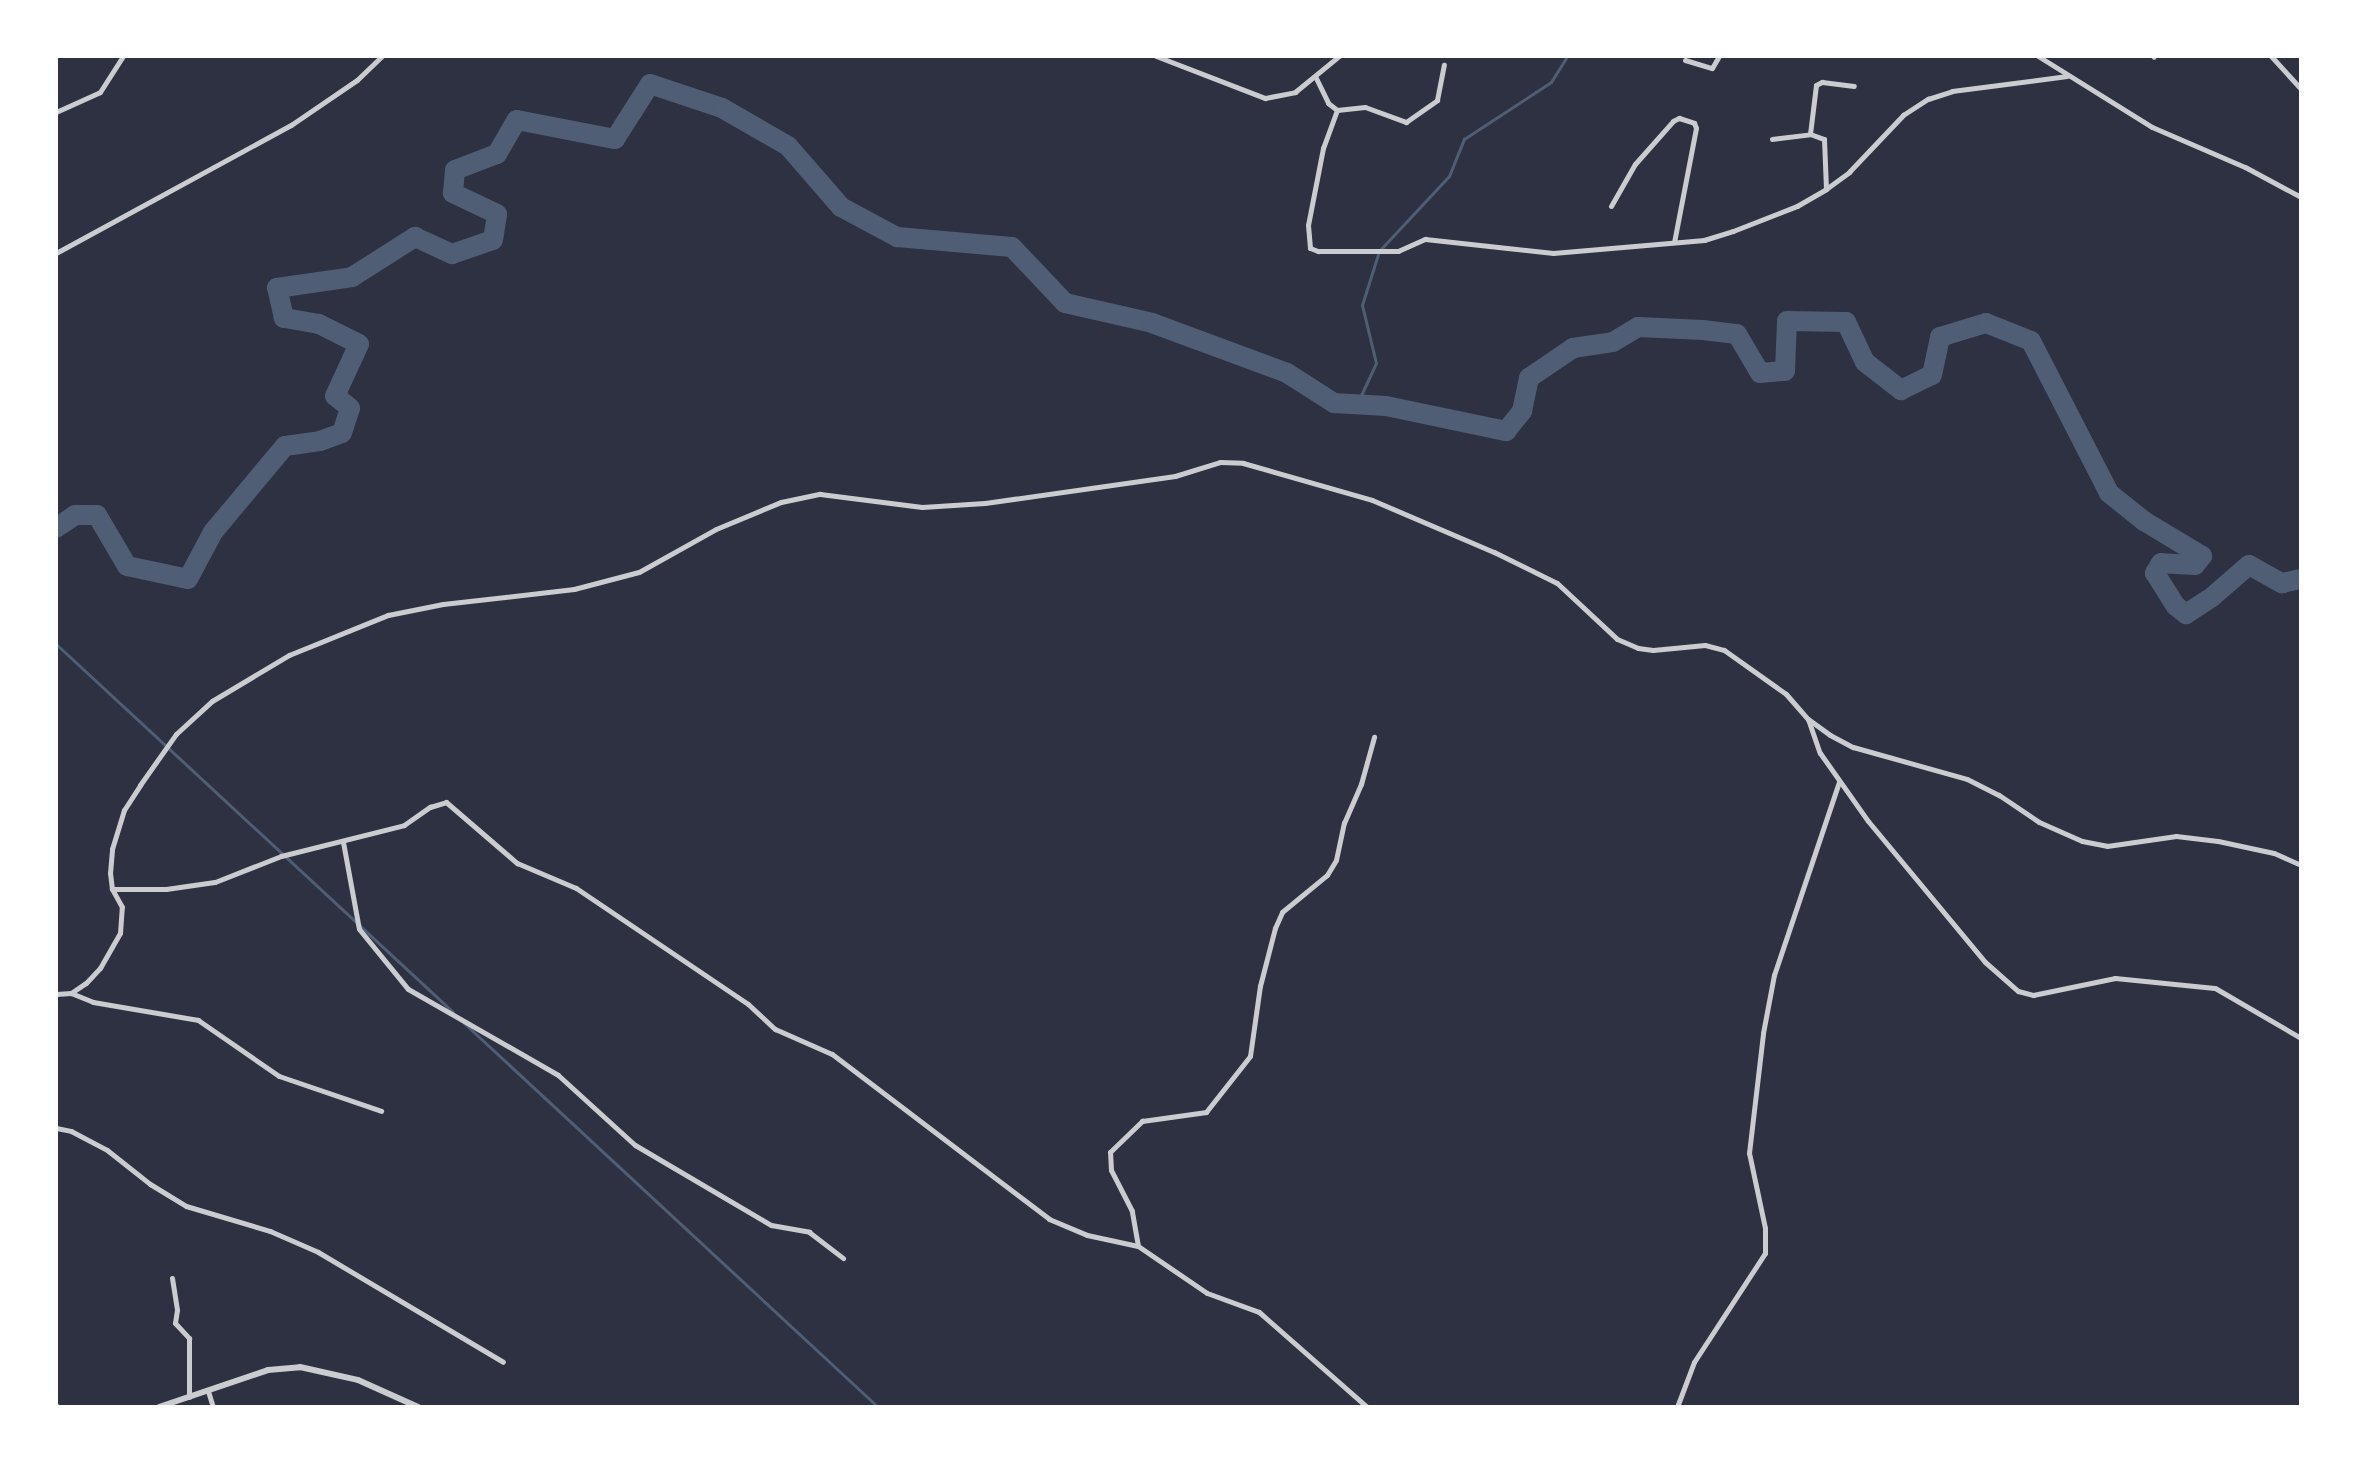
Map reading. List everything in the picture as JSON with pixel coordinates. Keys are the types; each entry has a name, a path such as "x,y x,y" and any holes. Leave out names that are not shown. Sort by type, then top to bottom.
{"street":[{"path":"56,112 100,92 123,56"},
{"path":"56,253 291,125 357,80 382,56"},
{"path":"1156,56 1265,98 1295,92 1316,78 1339,56"},
{"path":"1685,60 1712,68 1719,56"},
{"path":"2038,56 2152,127 2245,167 2301,197"},
{"path":"2271,56 2301,89"},
{"path":"1316,78 1328,103 1337,110 1365,107 1406,122 1437,100 1444,65"},
{"path":"1337,110 1323,148 1308,225 1310,248 1318,251 1398,251 1425,239 1553,253 1704,240 1754,224 1797,206 1826,189 1849,172 1903,115 1928,99 1952,91 2067,76"},
{"path":"1810,134 1816,85 1822,82 1854,86"},
{"path":"1611,206 1635,164 1673,121 1679,118 1694,123 1696,128 1674,242"},
{"path":"1772,139 1810,134 1824,139 1826,189"},
{"path":"71,993 100,968 120,933 122,907 112,889 112,849 124,810 176,734 212,701 289,655 388,615 443,604 574,589 639,572 716,529 781,502 820,494 922,507 985,503 1175,476 1220,462 1243,463 1372,500 1494,552 1557,583 1617,639 1638,648 1653,650 1705,645 1724,650 1786,694 1808,719 1853,747 1967,779 1999,795 2039,822 2082,841 2107,846 2145,838 2204,839 2274,853 2301,865"},
{"path":"1808,719 1820,753 1839,782 1936,906 1985,962 2018,991 2033,995 2115,978 2215,988 2301,1038"},
{"path":"1138,1246 1132,1211 1111,1170 1110,1152 1142,1121 1206,1112 1250,1056 1260,986 1275,928 1282,912 1327,875 1336,860 1344,823 1361,784 1374,737"},
{"path":"1677,1407 1694,1362 1765,1253 1765,1228 1749,1153 1763,1033 1774,975 1839,782"},
{"path":"112,889 166,889 215,882 281,856 404,825 430,807 446,802 517,863 576,888 748,1004 775,1029 832,1054 1049,1219 1087,1235 1138,1246 1207,1293 1259,1312 1367,1407"},
{"path":"343,842 359,929 408,989 558,1075 635,1145 771,1225 809,1232 843,1258"},
{"path":"56,994 71,993 93,1002 198,1020 279,1076 381,1111"},
{"path":"56,1128 71,1131 107,1150 150,1184 186,1206 270,1231 318,1252 503,1362"},
{"path":"172,1278 177,1310 175,1323 189,1338 189,1397"},
{"path":"159,1407 268,1370 314,1367 358,1380 418,1407"},
{"path":"208,1391 213,1407"}],"waterway":[{"path":"1357,404 1376,363 1362,305 1379,251 1449,176 1464,139 1551,82 1567,56"},
{"path":"56,528 75,515 97,515 127,566 188,579 213,532 285,446 320,441 342,433 350,408 335,396 359,344 319,324 284,318 277,288 352,277 415,237 452,254 493,240 497,214 453,193 455,170 497,154 517,120 615,139 650,84 722,108 788,146 841,207 897,237 1012,247 1065,303 1152,323 1287,373 1334,403 1386,406 1506,431 1522,411 1529,378 1573,348 1613,342 1638,327 1703,330 1737,334 1760,373 1785,371 1787,321 1846,322 1865,362 1901,390 1932,375 1940,337 1986,323 2031,341 2109,493 2144,521 2202,556 2195,565 2161,563 2155,573 2176,606 2186,614 2212,597 2249,565 2282,583 2301,579"},
{"path":"56,644 453,1012"},
{"path":"464,1023 878,1407"}]}
